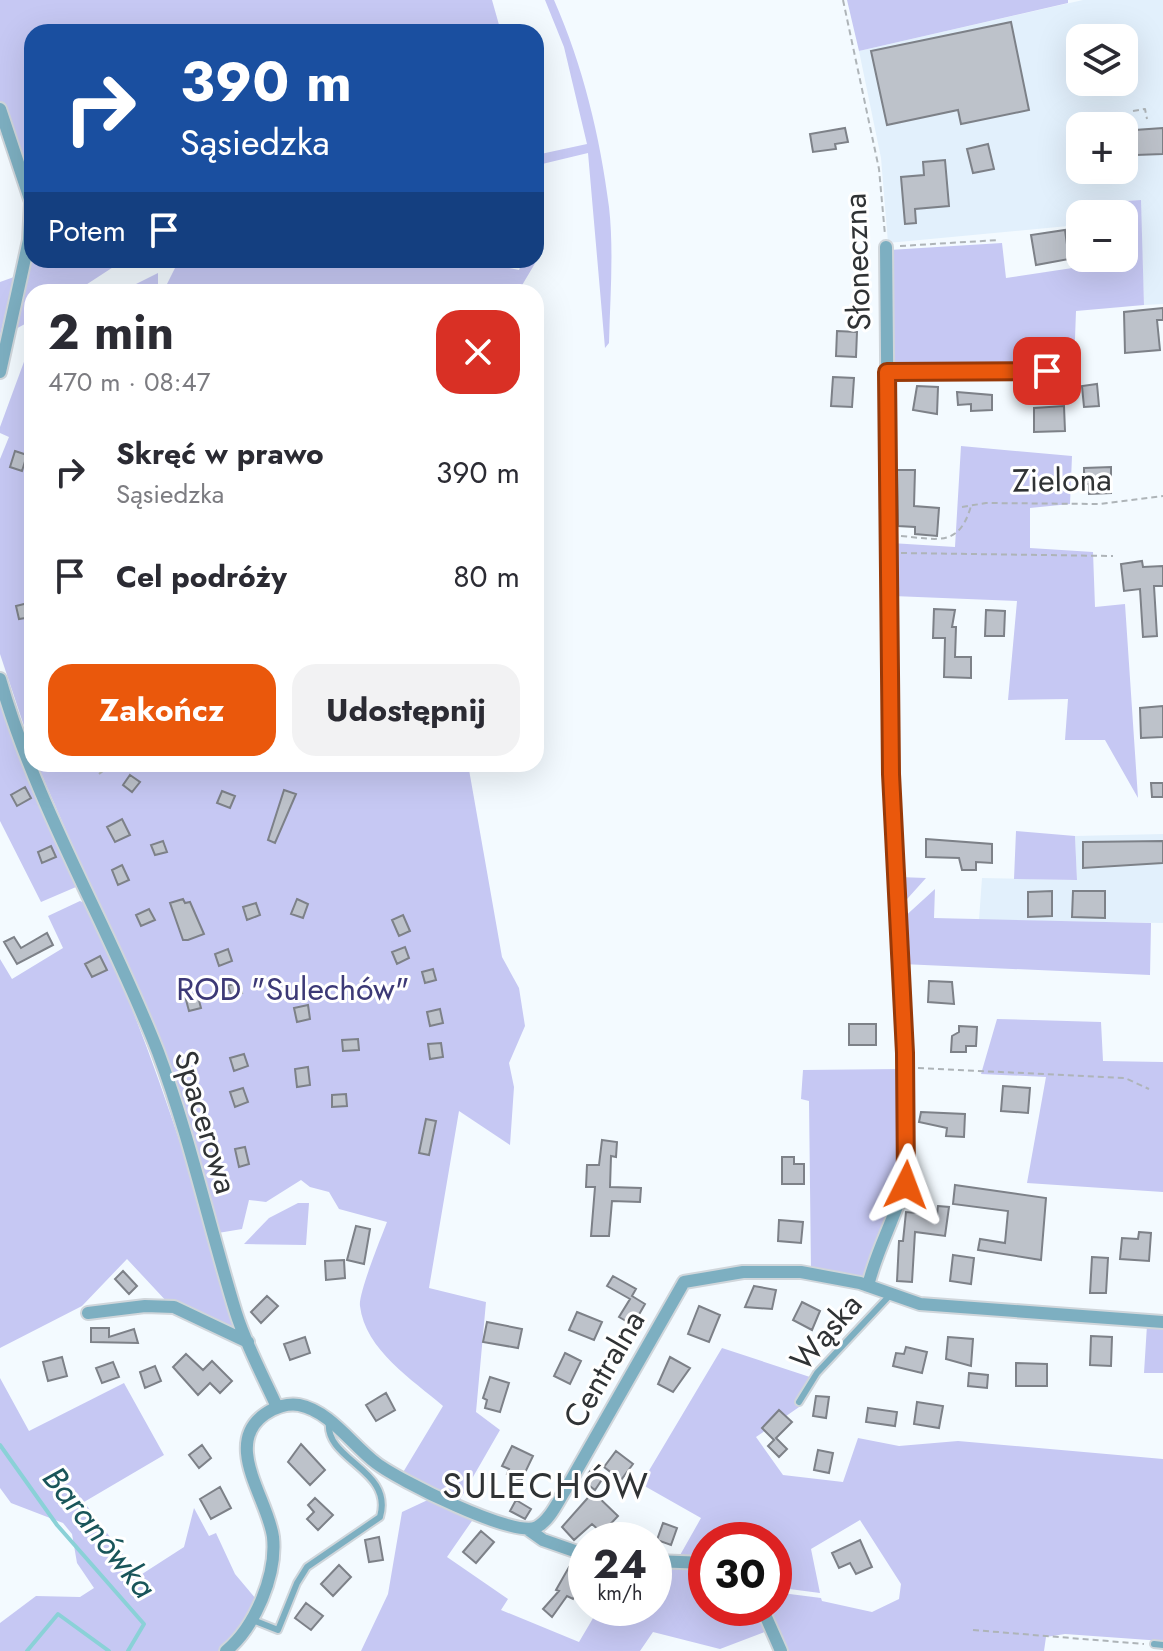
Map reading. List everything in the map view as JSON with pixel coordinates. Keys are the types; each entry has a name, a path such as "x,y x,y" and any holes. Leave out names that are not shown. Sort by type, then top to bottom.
{"street":[{"path":"0,109 24,181"},
{"name":"Słoneczna","path":"868,1286 878,1247 897,1213 906,1185 905,1067 892,801 886,247"},
{"path":"0,372 24,263"},
{"name":"Spacerowa","path":"0,679 24,743"},
{"name":"Spacerowa","path":"35,772 50,812 112,943 161,1062 237,1317 277,1407"},
{"name":"Centralna","path":"529,1530 545,1521 566,1489 684,1282 743,1272 801,1272 868,1286 920,1304 1163,1322"},
{"path":"88,1313 145,1306 174,1307 248,1342"},
{"path":"226,1651 240,1646 253,1620 272,1562 273,1539 247,1457 249,1434 257,1420 277,1407 299,1405 319,1413 378,1465 450,1502 515,1530 529,1530 543,1540 568,1549"},
{"path":"770,1626 781,1651"}],"lane":[{"path":"887,372 1047,371"},
{"name":"Wąska","path":"799,1402 817,1373 891,1294"},
{"path":"253,1620 278,1630 307,1567 380,1517 383,1504 379,1487 332,1438 329,1421"},
{"path":"1154,1644 1163,1645"}],"path":[{"name":"Słoneczna","path":"843,0 879,169 886,247"},
{"path":"1133,111 1145,109 1147,119"},
{"path":"886,247 999,240"},
{"name":"Zielona","path":"962,507 1100,504 1163,496"},
{"path":"888,535 946,539 964,526 971,505"},
{"path":"888,552 1113,556"},
{"path":"905,1067 1110,1076 1125,1078 1149,1089"},
{"path":"973,1630 1154,1644"}],"shaded area":[{"path":"1083,0 1163,0 1163,304 1144,305 1140,200 1066,200 1066,226 888,243 881,158 859,51"},
{"path":"1163,834 1163,923 979,920 982,878 1077,880 1075,836"}],"green space":[{"path":"0,0 492,0 499,24 24,24 24,168 0,104"},
{"path":"545,0 554,0 574,50 601,154 611,241 609,343 605,348 588,153 544,164 544,153 587,144 564,47"},
{"path":"847,0 1068,0 1068,3 859,51"},
{"path":"1138,200 1141,200 1144,305 1076,311 1074,366 891,374 889,250 1002,243 1006,278 1066,269 1066,272 1138,272"},
{"path":"25,268 112,268 87,284 24,284 24,324 14,330"},
{"path":"175,268 532,268 523,284 167,284"},
{"path":"158,273 158,284 136,284"},
{"path":"14,277 0,336 0,282"},
{"path":"24,362 24,726 0,654 0,459 9,437 0,433"},
{"path":"961,446 1072,456 1070,504 1030,508 1030,548 1093,552 1095,607 1125,604 1138,798 1105,740 1065,740 1068,699 1008,700 1017,601 893,596 891,543 955,547"},
{"path":"0,698 24,772 27,772 76,880 76,887 41,902 0,821"},
{"name":"ROD \"Sulechów\"","path":"40,772 469,772 502,957 519,988 525,1026 509,1063 514,1087 510,1145 459,1111 429,1288 486,1302 476,1412 500,1430 458,1503 402,1474 443,1406 392,1363 371,1337 364,1322 360,1300 387,1222 339,1209 329,1192 310,1187 301,1180 266,1202 249,1200 242,1229 218,1233 197,1154 164,1055"},
{"path":"1016,831 1075,836 1077,880 1014,879"},
{"path":"898,877 926,878 899,908"},
{"path":"935,889 934,918 1151,923 1150,975 902,964 901,920"},
{"path":"80,901 87,904 111,957 153,1063 242,1336 169,1304 127,1259 82,1306 0,1348 0,959 12,979 63,948 48,916"},
{"path":"997,1019 1101,1022 1103,1061 1163,1062 1163,1192 1027,1183 1046,1077 981,1074"},
{"path":"902,1069 906,1163 866,1282 811,1271 809,1101 801,1099 803,1070"},
{"path":"298,1203 309,1203 306,1245 244,1244 269,1218"},
{"path":"1147,1325 1163,1326 1163,1373 1144,1373"},
{"path":"722,1348 816,1379 802,1405 756,1437 783,1475 843,1482 858,1438 899,1446 958,1441 1163,1459 1163,1641 1065,1634 1046,1637 1044,1651 785,1651 773,1626 792,1626 792,1594 821,1598 822,1601 872,1612 899,1599 901,1584 860,1520 811,1549 820,1593 792,1589 792,1522 699,1522 701,1518 641,1484"},
{"path":"0,1378 29,1431 124,1383 164,1455 84,1502 139,1576 184,1547 194,1508 209,1536 216,1533 235,1574 256,1599 236,1638 220,1651 0,1651 0,1623 36,1596 80,1597 94,1588 77,1563 72,1534 63,1523 11,1503 0,1488"},
{"path":"432,1498 474,1518 447,1557 508,1599 501,1610 579,1642 588,1626 672,1626 672,1566 688,1567 688,1626 765,1626 767,1631 720,1649 653,1632 640,1651 361,1651 388,1594 402,1512"},
{"path":"688,1541 688,1558 679,1557"}],"building":[{"path":"1011,22 1029,110 961,124 958,110 887,125 871,51"},
{"path":"845,128 848,142 835,144 836,149 813,152 810,134"},
{"path":"1163,128 1163,154 1138,155 1138,130"},
{"path":"988,144 994,169 973,173 967,149"},
{"path":"945,160 949,206 915,209 916,223 905,224 901,177 924,175 923,162"},
{"path":"1065,230 1066,260 1036,265 1031,235"},
{"path":"1163,308 1163,320 1157,320 1160,350 1125,353 1124,312"},
{"path":"837,331 857,332 856,357 836,356"},
{"path":"833,377 854,378 852,407 831,406"},
{"path":"1097,384 1099,406 1084,407 1082,386"},
{"path":"917,386 938,387 937,414 913,410"},
{"path":"957,392 992,395 992,410 971,411 971,404 958,405"},
{"path":"1064,406 1065,431 1034,432 1034,408"},
{"path":"15,451 24,454 22,471 10,467"},
{"path":"1111,467 1111,493 1089,494 1089,484 1084,484 1084,468"},
{"path":"897,470 915,470 914,506 939,508 937,536 915,534 915,527 898,526"},
{"path":"1142,561 1143,567 1163,566 1163,586 1154,586 1157,636 1143,637 1140,589 1124,591 1121,564"},
{"path":"24,604 24,618 19,619 16,606"},
{"path":"934,609 955,610 952,627 956,627 955,657 971,657 971,678 944,677 945,638 933,638"},
{"path":"986,610 1005,611 1004,636 985,636"},
{"path":"1163,706 1163,737 1141,738 1140,708"},
{"path":"130,775 140,782 132,792 123,785"},
{"path":"1151,783 1163,783 1163,797 1152,797"},
{"path":"25,787 31,798 17,806 11,795"},
{"path":"284,790 296,794 275,843 268,840"},
{"path":"222,791 235,796 230,808 217,803"},
{"path":"122,819 130,835 115,842 107,827"},
{"path":"926,839 992,844 992,863 976,862 976,870 962,870 959,858 926,857"},
{"path":"163,841 167,852 155,855 151,845"},
{"path":"1163,841 1163,863 1083,868 1083,842"},
{"path":"51,846 56,857 42,863 38,852"},
{"path":"122,865 129,880 118,885 112,870"},
{"path":"1052,891 1052,916 1028,917 1028,892"},
{"path":"1073,891 1105,891 1105,918 1072,917"},
{"path":"183,899 185,903 190,902 204,934 188,940 183,940 170,903"},
{"path":"297,899 308,904 303,918 291,914"},
{"path":"256,903 260,915 247,920 243,907"},
{"path":"149,909 155,920 141,926 136,915"},
{"path":"403,915 410,931 399,936 392,920"},
{"path":"47,933 53,945 17,964 4,942 14,937 21,948"},
{"path":"405,947 409,958 397,964 392,952"},
{"path":"228,949 232,961 219,966 215,954"},
{"path":"100,956 107,970 92,977 85,964"},
{"path":"433,969 436,980 425,983 422,972"},
{"path":"929,981 952,982 954,1004 928,1002"},
{"path":"238,982 242,993 232,997 228,986"},
{"path":"197,993 201,1008 189,1011 185,996"},
{"path":"308,1005 310,1019 297,1022 294,1008"},
{"path":"440,1009 443,1023 430,1026 427,1012"},
{"path":"849,1024 876,1024 876,1045 849,1045"},
{"path":"959,1026 977,1027 976,1046 966,1046 966,1052 951,1052 952,1036 959,1032"},
{"path":"358,1039 359,1050 343,1051 342,1040"},
{"path":"441,1043 443,1057 430,1059 428,1044"},
{"path":"244,1054 248,1066 234,1071 230,1058"},
{"path":"308,1067 310,1085 297,1087 295,1069"},
{"path":"1003,1086 1030,1088 1028,1113 1001,1111"},
{"path":"243,1088 248,1102 235,1107 230,1092"},
{"path":"346,1094 347,1106 332,1107 332,1095"},
{"path":"921,1112 965,1114 964,1137 946,1136 947,1128 919,1122"},
{"path":"426,1119 436,1121 429,1155 419,1153"},
{"path":"602,1140 617,1142 616,1157 611,1156 610,1187 641,1188 640,1202 612,1201 609,1236 591,1236 595,1187 586,1187 587,1165 599,1165"},
{"path":"245,1147 249,1164 239,1167 235,1149"},
{"path":"782,1157 794,1157 794,1164 804,1164 804,1184 782,1184"},
{"path":"955,1185 1046,1198 1041,1260 978,1250 980,1239 1005,1243 1008,1211 953,1204"},
{"path":"938,1206 949,1207 945,1236 915,1232 912,1282 897,1281 899,1241 903,1241 906,1212 937,1215"},
{"path":"779,1220 803,1222 801,1243 778,1241"},
{"path":"356,1226 370,1229 364,1264 347,1260"},
{"path":"1139,1232 1151,1233 1149,1261 1120,1259 1122,1238 1138,1239"},
{"path":"953,1255 974,1258 971,1284 950,1281"},
{"path":"1092,1257 1108,1258 1106,1293 1090,1293"},
{"path":"344,1260 345,1278 326,1280 325,1261"},
{"path":"123,1271 137,1286 129,1294 115,1279"},
{"path":"613,1276 636,1289 632,1296 645,1304 633,1325 619,1317 630,1299 607,1286"},
{"path":"754,1286 776,1290 772,1309 745,1307"},
{"path":"267,1296 278,1306 261,1323 251,1312"},
{"path":"802,1302 820,1311 812,1330 793,1320"},
{"path":"699,1306 720,1315 709,1342 688,1334"},
{"path":"577,1312 602,1322 594,1340 569,1330"},
{"path":"487,1322 522,1329 518,1348 483,1342"},
{"path":"91,1328 109,1328 109,1337 134,1329 138,1343 91,1342"},
{"path":"1091,1336 1112,1337 1111,1366 1090,1365"},
{"path":"305,1337 310,1353 290,1360 284,1344"},
{"path":"948,1337 973,1339 971,1366 946,1359"},
{"path":"906,1347 927,1352 922,1373 893,1366 896,1353 904,1354"},
{"path":"565,1353 581,1361 570,1384 554,1376"},
{"path":"186,1354 203,1370 212,1361 232,1381 220,1393 210,1383 198,1395 173,1367"},
{"path":"62,1357 67,1376 48,1381 43,1362"},
{"path":"670,1357 690,1368 673,1392 658,1384"},
{"path":"113,1362 119,1377 102,1383 96,1368"},
{"path":"1016,1363 1047,1364 1047,1386 1016,1386"},
{"path":"155,1366 161,1381 145,1388 140,1372"},
{"path":"969,1373 988,1375 987,1388 968,1386"},
{"path":"490,1377 509,1383 500,1412 485,1408 487,1400 483,1398"},
{"path":"386,1393 395,1410 376,1421 366,1405"},
{"path":"816,1396 829,1397 826,1418 813,1416"},
{"path":"917,1402 943,1406 939,1428 914,1424"},
{"path":"868,1408 897,1412 895,1426 866,1422"},
{"path":"779,1410 792,1422 776,1438 787,1449 779,1457 768,1446 774,1440 762,1428"},
{"path":"301,1444 325,1470 310,1485 288,1462"},
{"path":"202,1445 211,1458 199,1468 189,1455"},
{"path":"512,1446 533,1456 521,1481 507,1474 509,1469 502,1466"},
{"path":"818,1450 833,1453 829,1473 814,1470"},
{"path":"616,1451 633,1464 621,1480 604,1467"},
{"path":"593,1467 605,1475 595,1490 583,1481"},
{"path":"220,1487 231,1508 211,1519 200,1499"},
{"path":"593,1492 618,1516 612,1522 568,1522 568,1534 562,1527"},
{"path":"315,1498 333,1515 318,1530 307,1519 314,1512 308,1505"},
{"path":"516,1500 531,1509 525,1519 510,1511"},
{"path":"481,1531 494,1542 476,1563 463,1552"},
{"path":"379,1537 383,1560 369,1562 365,1540"},
{"path":"860,1540 872,1567 856,1574 850,1563 839,1568 832,1553"},
{"path":"339,1565 351,1577 333,1596 321,1584"},
{"path":"568,1569 568,1596 552,1617 543,1609 559,1591 556,1590"},
{"path":"306,1603 323,1616 311,1630 295,1618"}],"waterway":[{"name":"Baranówka","path":"0,1445 57,1525 144,1624 128,1651"},
{"name":"Baranówka","path":"27,1651 58,1614 109,1651"}],"district":[{"name":"SULECHÓW","path":"546,1485"}],"route":[{"path":"906,1185 905,1053 898,966 891,774 887,372 1047,371"}]}
